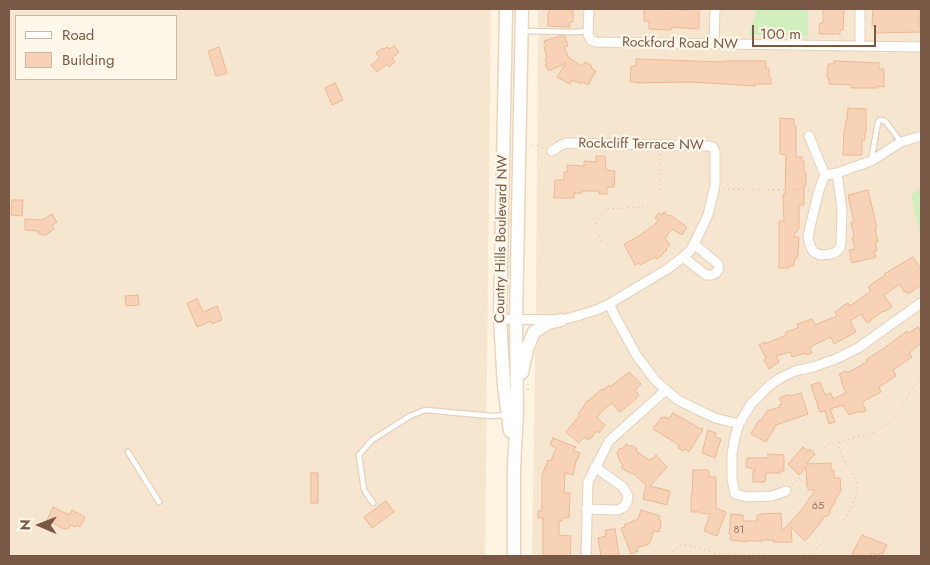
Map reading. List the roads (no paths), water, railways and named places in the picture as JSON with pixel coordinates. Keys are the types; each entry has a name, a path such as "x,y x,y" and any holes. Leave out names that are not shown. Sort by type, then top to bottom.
{"main road":[{"name":"Country Hills Boulevard NW","path":"506,9 500,319 504,386 514,409"},
{"name":"Country Hills Boulevard NW","path":"514,556 514,409 522,9"},
{"path":"514,409 527,349 534,332 548,323 561,320"}],"street":[{"path":"588,31 589,9"},
{"path":"714,44 715,9"},
{"path":"860,9 860,46"},
{"name":"Rockford Road NW","path":"588,31 590,39 596,42 921,47"},
{"path":"808,136 825,175 819,190 808,238 811,248 817,254 830,254 840,248 842,208 837,173"},
{"path":"825,175 837,173 871,161 901,142 921,136"},
{"name":"Rockcliff Terrace NW","path":"500,319 561,320 599,309 669,268 683,257 694,244 708,215 714,189 716,157 713,147 567,144 561,145 552,151"},
{"path":"683,257 706,274 712,275 716,273 719,268 718,264 694,244"},
{"path":"786,491 772,496 747,497 735,494 732,478 732,454 735,436 739,424 751,404 770,385 782,377 795,371 836,359 858,348 921,303"},
{"path":"609,304 637,356 655,380 678,400 715,418 739,424"},
{"path":"586,556 588,482 595,467 609,441 666,390"},
{"path":"586,508 618,510 628,502 628,496 623,488 595,467"}],"lane":[{"path":"522,31 588,31"},
{"path":"871,161 878,122 880,120 885,121 901,142"},
{"path":"373,503 364,490 359,455 372,440 410,416 425,410 492,416 514,409"},
{"path":"128,452 159,502"}]}
